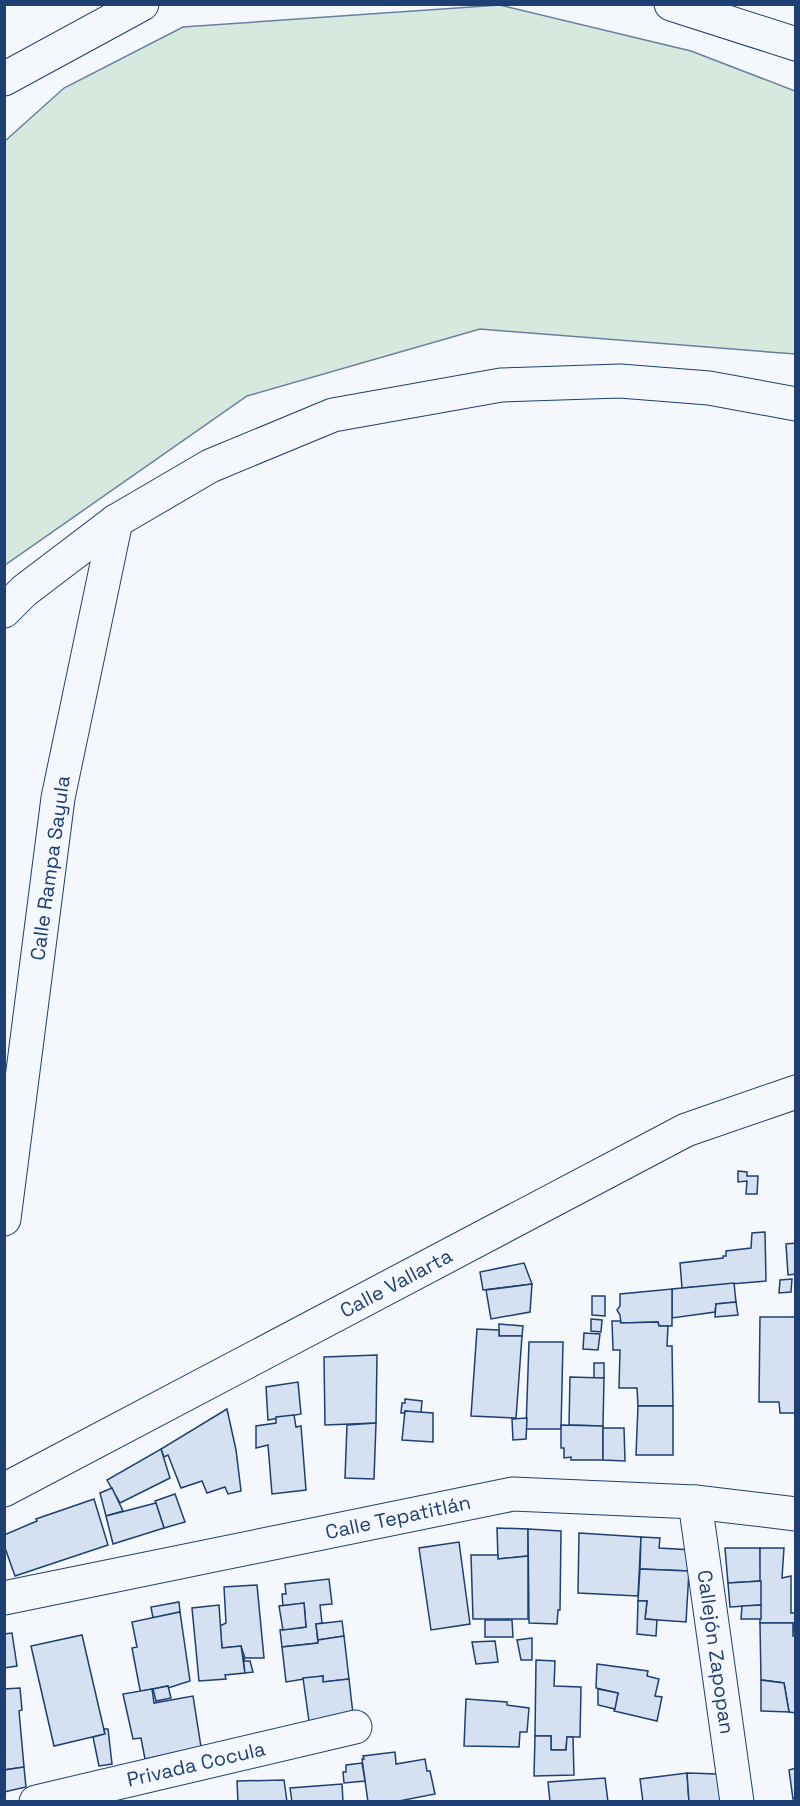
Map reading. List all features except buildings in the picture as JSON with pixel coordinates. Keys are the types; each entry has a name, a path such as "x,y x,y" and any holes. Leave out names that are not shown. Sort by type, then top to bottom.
{"street":[{"path":"4,79 142,4"},
{"path":"671,4 795,44"},
{"path":"4,611 24,591 116,520 210,466 333,415 501,384 620,381 709,388 795,404"},
{"name":"Calle Rampa Sayula","path":"4,1219 58,798 116,520"},
{"name":"Calle Vallarta","path":"4,1490 686,1130 795,1092"},
{"name":"Calle Tepatitlán","path":"4,1598 513,1494 695,1502 795,1514"},
{"name":"Callejón Zapopan","path":"695,1502 737,1802"},
{"name":"Privada Cocula","path":"36,1802 355,1727"}],"shaded area":[{"path":"500,5 691,51 795,91 795,354 480,329 247,396 5,565 5,141 64,88 183,27"}]}
